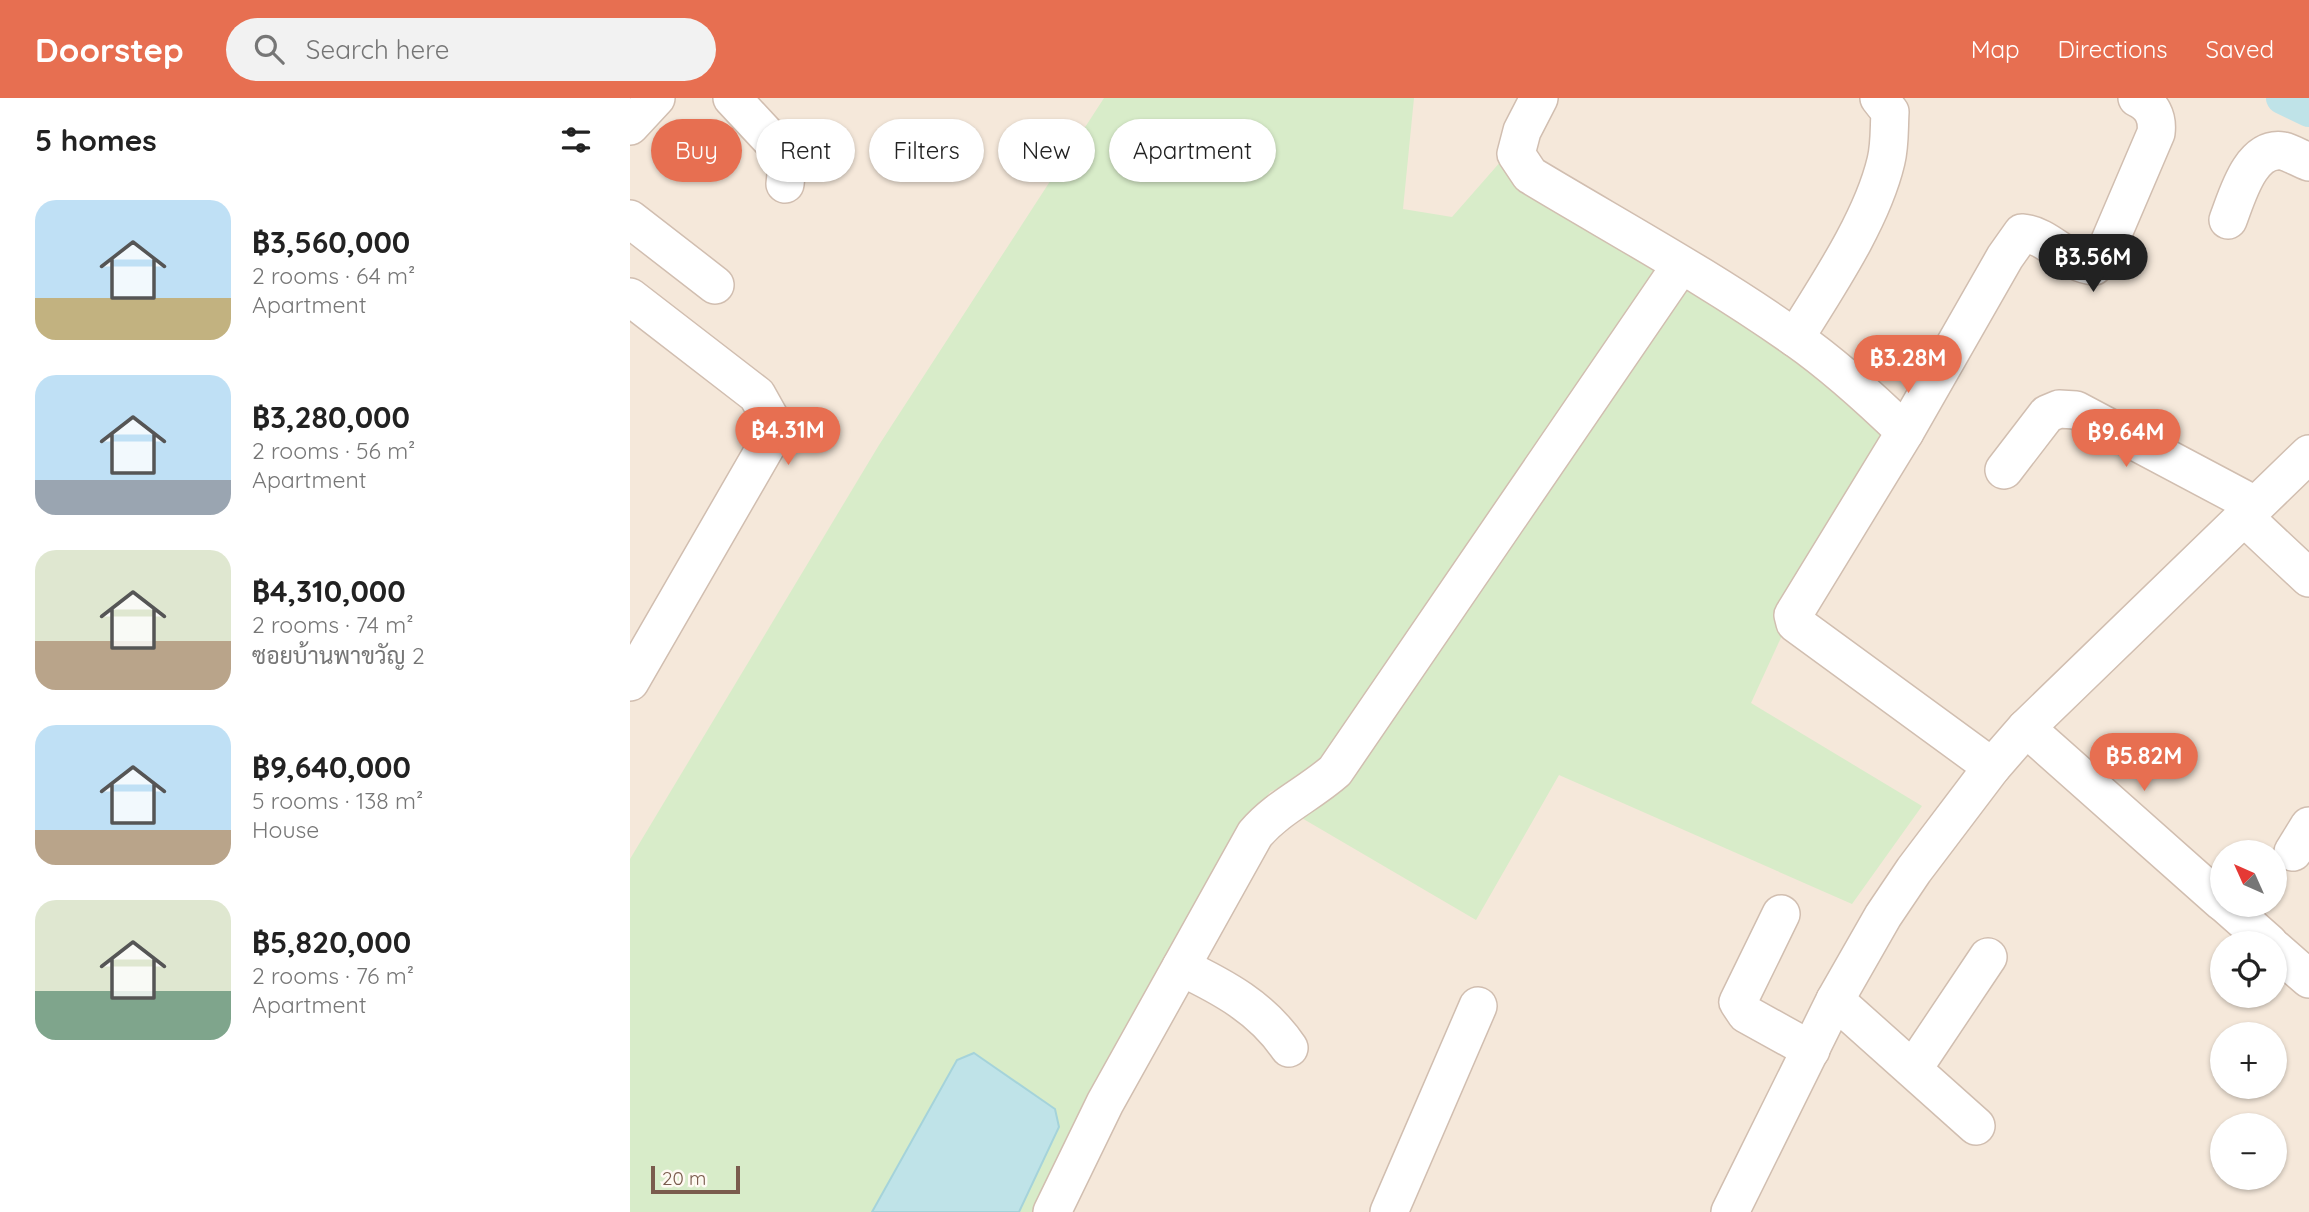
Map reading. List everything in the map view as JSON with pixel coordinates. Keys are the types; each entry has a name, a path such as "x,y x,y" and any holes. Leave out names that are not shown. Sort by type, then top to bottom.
{"street":[{"path":"630,127 656,98"},
{"path":"732,98 774,143 787,166 785,184"},
{"path":"1539,98 1522,131 1516,154 1530,175 1681,265 1795,338 1860,388 1905,432"},
{"path":"1795,338 1873,201 1886,159 1891,112 1879,98"},
{"path":"1992,767 1795,623 1793,615 1891,458 2022,233 2033,234 2084,265 2094,266 2103,257 2156,133 2157,121 2151,109 2137,98"},
{"path":"2228,220 2245,175 2262,156 2281,150 2309,162"},
{"path":"630,219 715,285"},
{"path":"1068,1203 1105,1103 1255,834 1280,809 1322,783 1335,771 1681,265"},
{"path":"630,297 757,396 771,420 768,443 630,682"},
{"path":"2004,470 2047,414 2059,409 2076,410 2249,510 2309,578"},
{"path":"1730,1212 1835,1000 1883,916 1914,870 1992,767 2026,728 2309,454"},
{"path":"2026,728 2210,891"},
{"path":"1781,914 1738,1002 1746,1014 1811,1050"},
{"path":"2240,917 2256,931"},
{"path":"1913,1069 1988,957"},
{"path":"2287,959 2309,979"},
{"path":"1181,967 1223,986 1249,1004 1278,1032 1289,1048"},
{"path":"1835,1000 1976,1126"},
{"path":"1389,1212 1478,1006"}],"shaded area":[{"path":"630,98 2309,98 2309,1212 630,1212"}],"green space":[{"path":"1104,98 1414,98 1403,209 1452,217 1502,160 1663,269 1324,767 1270,792 1175,942 1038,1212 1019,1212 1059,1127 957,1060 872,1212 630,1212 630,859 879,445 1050,182 1095,182 1095,119 1090,119"},
{"path":"1690,283 1776,335 1889,440 1812,570 1751,703 1922,806 1852,904 1559,775 1476,920 1300,817"}],"water":[{"path":"974,1053 1055,1109 1059,1127 1019,1212 872,1212 957,1060"}],"waterway":[{"path":"2282,98 2309,111"}]}
